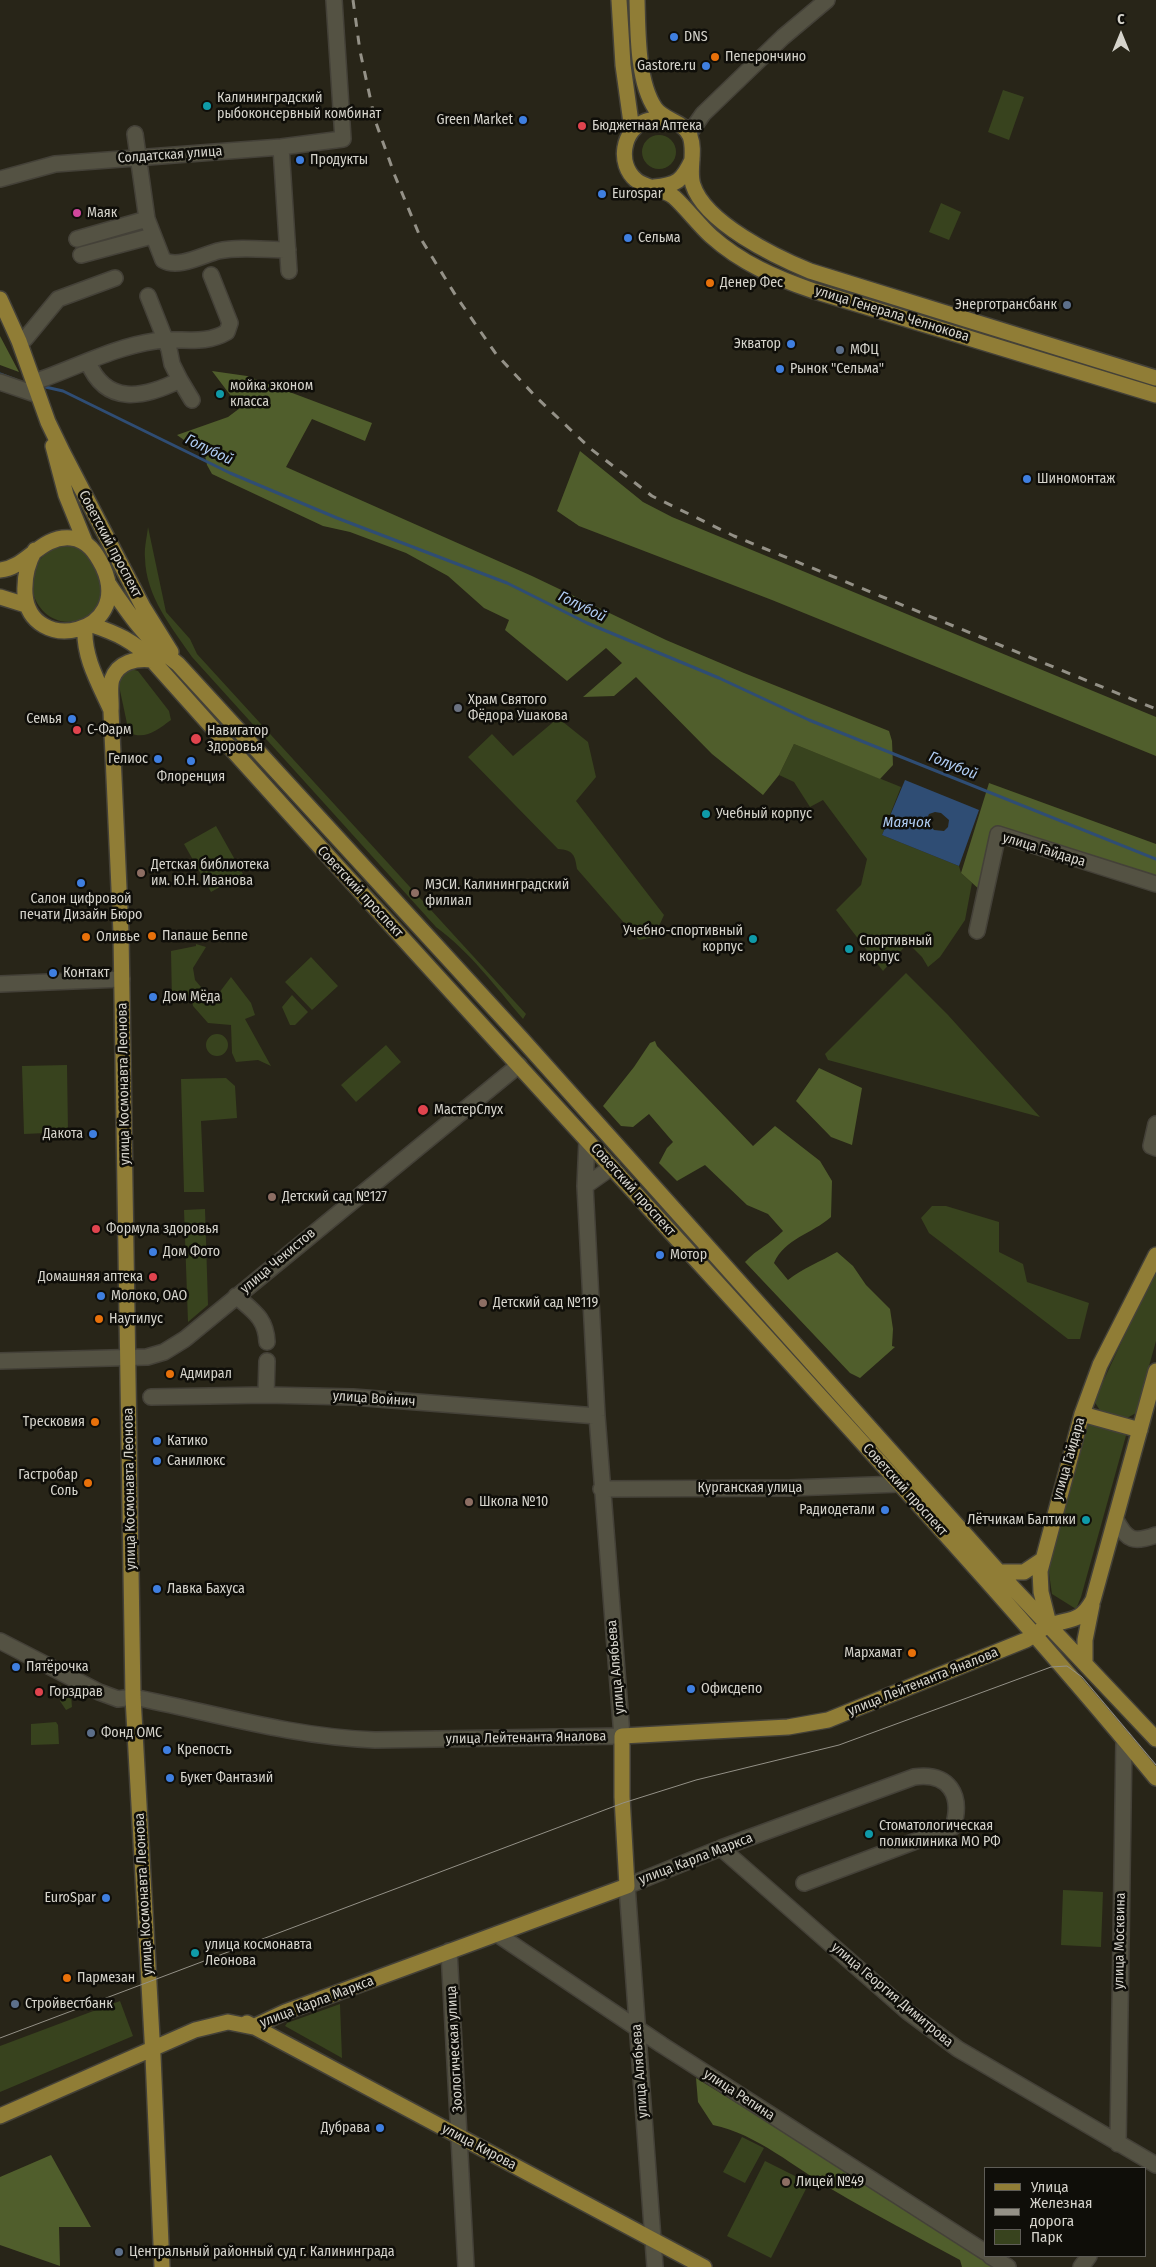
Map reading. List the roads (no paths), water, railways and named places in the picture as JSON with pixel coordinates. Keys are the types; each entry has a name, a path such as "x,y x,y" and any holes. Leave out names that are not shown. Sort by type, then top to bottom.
{"main road":[{"name":"улица Генерала Челнокова","path":"619,0 623,65 632,130 627,138 624,153 625,166 637,181 670,194 712,237 740,258 762,270 814,291 1156,395"},
{"path":"637,0 640,54 645,83 656,109 689,134"},
{"path":"632,130 646,120 673,121"},
{"name":"улица Генерала Челнокова","path":"689,134 692,158 692,183 696,192 714,213 746,240 778,258 810,272 1156,378"},
{"path":"654,187 669,186 684,176 692,158"},
{"name":"Советский проспект","path":"0,299 22,340 35,386 48,422 66,495 85,542"},
{"path":"911,320 909,314 911,308 923,306"},
{"name":"Советский проспект","path":"48,422 143,607 178,664"},
{"path":"0,570 20,562 36,550 52,539 71,538 85,542 95,552 108,583 107,600 102,613 89,626 70,631 52,629 38,622 26,605 26,572 28,562 36,550"},
{"name":"Советский проспект","path":"108,583 129,615 158,649 178,664 521,1038 999,1572 1156,1739"},
{"path":"0,597 26,605"},
{"name":"Советский проспект","path":"89,626 128,638 141,648 332,861 612,1166 1035,1634 1156,1778"},
{"name":"улица Космонавта Леонова","path":"89,626 84,642 89,660 111,711"},
{"name":"улица Космонавта Леонова","path":"152,660 134,660 125,663 112,679 111,711 122,979 133,1698 162,2267"},
{"name":"улица Гайдара","path":"1049,1625 1040,1582 1042,1560 1082,1414 1100,1365 1156,1255"},
{"path":"1085,1663 1086,1640 1093,1600 1156,1371"},
{"path":"1082,1414 1140,1430"},
{"path":"999,1572 1024,1572 1042,1560"},
{"path":"1049,1625 1068,1622 1081,1616 1093,1600"},
{"name":"улица Лейтенанта Яналова","path":"622,1736 788,1727 828,1720 1008,1648 1049,1625"},
{"name":"улица Алябьева","path":"622,1736 622,1797 627,1886"},
{"name":"улица Карла Маркса","path":"0,2107 152,2045 212,2024 228,2022 253,2027 285,2012 627,1886"},
{"name":"улица Кирова","path":"253,2027 704,2267"},
{"name":"улица Карла Маркса","path":"0,2116 152,2045"}],"street":[{"name":"Солдатская улица","path":"0,179 55,164 281,147 342,140 334,0"},
{"path":"689,134 703,114 783,37 828,0"},
{"path":"673,121 703,114"},
{"path":"135,134 147,220 163,260 169,263 196,259 220,250 288,250"},
{"path":"281,147 289,271"},
{"path":"77,239 147,220"},
{"path":"81,255 152,236"},
{"path":"0,382 35,386 88,362 126,348 165,341 205,341 227,332 230,323 211,275"},
{"path":"22,340 58,299 115,278"},
{"path":"148,296 172,364 192,400"},
{"path":"88,362 99,383 109,390 126,394 153,393 180,380"},
{"name":"улица Гайдара","path":"977,931 998,834 1156,884"},
{"path":"0,984 122,979"},
{"name":"улица Чекистов","path":"0,1361 146,1357 164,1352 185,1339 519,1065"},
{"path":"1156,1124 1151,1146 1156,1148"},
{"name":"улица Алябьева","path":"587,1140 584,1186 596,1416 622,1736"},
{"path":"584,1186 612,1166"},
{"path":"236,1296 262,1319 267,1330 267,1342"},
{"path":"266,1395 267,1361"},
{"name":"улица Войнич","path":"151,1397 266,1395 353,1397 596,1416"},
{"name":"Курганская улица","path":"601,1489 790,1488 900,1484"},
{"path":"1116,1520 1120,1529 1132,1539 1141,1540 1156,1535"},
{"name":"улица Лейтенанта Яналова","path":"0,1641 99,1692 118,1699 133,1698 264,1727 340,1739 622,1736"},
{"name":"улица Москвина","path":"1118,2144 1124,1739"},
{"name":"улица Карла Маркса","path":"627,1886 721,1848 914,1777 928,1775 943,1780 950,1785 956,1809 953,1827 804,1883"},
{"name":"улица Георгия Димитрова","path":"721,1848 908,2012 936,2033 965,2054 1118,2144 1151,2167"},
{"name":"улица Алябьева","path":"627,1886 654,2267"},
{"name":"улица Репина","path":"496,1934 637,2029 984,2251"},
{"name":"Зоологическая улица","path":"449,1951 466,2267"},
{"path":"992,2257 1008,2267"}],"water":[{"name":"Маячок","path":"905,780 979,810 959,866 882,835","holes":["941,813 949,820 948,827 944,831 934,830 926,821 929,814"]}],"waterway":[{"name":"Голубой","path":"0,374 16,380"},
{"name":"Голубой","path":"41,386 63,391 230,473 337,518 507,583 587,623 719,678 809,720 1156,859"}],"tram line":[{"path":"0,2038 623,1803 696,1780 839,1745 1051,1667 1067,1666 1082,1677 1156,1765"}],"railway":[{"path":"353,0 360,51 375,120 395,176 421,239 456,296 496,354 537,398 591,449 652,496 734,536 1156,709"}],"place":[{"name":"DNS","path":"674,37"},
{"name":"Пеперончино","path":"715,57"},
{"name":"Gastore.ru","path":"706,66"},
{"name":"Калининградский рыбоконсервный комбинат","path":"207,106"},
{"name":"Green Market","path":"523,120"},
{"name":"Бюджетная Аптека","path":"582,126"},
{"name":"Продукты","path":"300,160"},
{"name":"Eurospar","path":"602,194"},
{"name":"Маяк","path":"77,213"},
{"name":"Сельма","path":"628,238"},
{"name":"Денер Фес","path":"710,283"},
{"name":"Энерготрансбанк","path":"1067,305"},
{"name":"Экватор","path":"791,344"},
{"name":"МФЦ","path":"840,350"},
{"name":"Рынок \"Сельма\"","path":"780,369"},
{"name":"мойка эконом класса","path":"220,394"},
{"name":"Шиномонтаж","path":"1027,479"},
{"name":"Храм Святого Фёдора Ушакова","path":"458,708"},
{"name":"Семья","path":"72,719"},
{"name":"С-Фарм","path":"77,730"},
{"name":"Навигатор Здоровья","path":"196,739"},
{"name":"Гелиос","path":"158,759"},
{"name":"Флоренция","path":"191,761"},
{"name":"Учебный корпус","path":"706,814"},
{"name":"Детская библиотека им. Ю.Н. Иванова","path":"141,873"},
{"name":"Салон цифровой печати Дизайн Бюро","path":"81,883"},
{"name":"МЭСИ. Калининградский филиал","path":"415,893"},
{"name":"Папаше Беппе","path":"152,936"},
{"name":"Оливье","path":"86,937"},
{"name":"Учебно-спортивный корпус","path":"753,939"},
{"name":"Спортивный корпус","path":"849,949"},
{"name":"Контакт","path":"53,973"},
{"name":"Дом Мёда","path":"153,997"},
{"name":"МастерСлух","path":"423,1110"},
{"name":"Дакота","path":"93,1134"},
{"name":"Детский сад №127","path":"272,1197"},
{"name":"Формула здоровья","path":"96,1229"},
{"name":"Дом Фото","path":"153,1252"},
{"name":"Мотор","path":"660,1255"},
{"name":"Домашняя аптека","path":"153,1277"},
{"name":"Молоко, ОАО","path":"101,1296"},
{"name":"Детский сад №119","path":"483,1303"},
{"name":"Наутилус","path":"99,1319"},
{"name":"Адмирал","path":"170,1374"},
{"name":"Тресковия","path":"95,1422"},
{"name":"Катико","path":"157,1441"},
{"name":"Санилюкс","path":"157,1461"},
{"name":"Гастробар Соль","path":"88,1483"},
{"name":"Школа №10","path":"469,1502"},
{"name":"Радиодетали","path":"885,1510"},
{"name":"Лётчикам Балтики","path":"1086,1520"},
{"name":"Лавка Бахуса","path":"157,1589"},
{"name":"Мархамат","path":"912,1653"},
{"name":"Пятёрочка","path":"16,1667"},
{"name":"Офисдепо","path":"691,1689"},
{"name":"Горздрав","path":"39,1692"},
{"name":"Фонд ОМС","path":"91,1733"},
{"name":"Крепость","path":"167,1750"},
{"name":"Букет Фантазий","path":"170,1778"},
{"name":"Стоматологическая поликлиника МО РФ","path":"869,1834"},
{"name":"EuroSpar","path":"106,1898"},
{"name":"улица космонавта Леонова","path":"195,1953"},
{"name":"Пармезан","path":"67,1978"},
{"name":"Стройвестбанк","path":"15,2004"},
{"name":"Дубрава","path":"380,2128"},
{"name":"Лицей №49","path":"786,2182"},
{"name":"Центральный районный суд г. Калининграда","path":"119,2252"}]}
